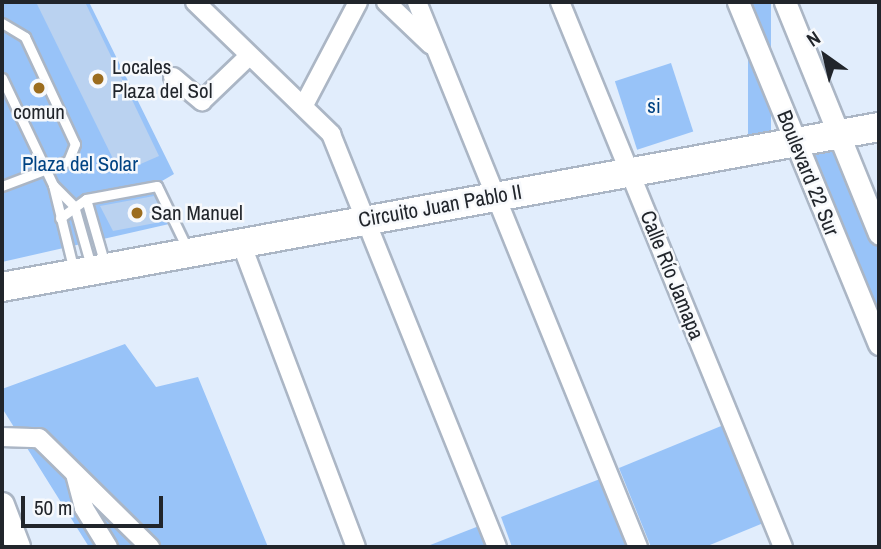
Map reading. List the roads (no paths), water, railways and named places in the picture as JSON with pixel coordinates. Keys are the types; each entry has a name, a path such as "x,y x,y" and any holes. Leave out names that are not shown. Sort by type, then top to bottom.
{"main road":[{"name":"Circuito Juan Pablo II","path":"2,287 879,127"},
{"path":"2,505 18,547"}],"street":[{"path":"195,2 250,56 305,103 338,146 497,547"},
{"path":"305,103 358,2"},
{"path":"386,2 434,47"},
{"path":"417,2 638,547"},
{"name":"Calle Río Jamapa","path":"560,2 783,547"},
{"name":"Boulevard 22 Sur","path":"738,2 879,344"},
{"name":"Boulevard 22 Sur","path":"785,2 879,234"},
{"path":"173,77 202,101 250,56"},
{"path":"241,243 356,547"},
{"path":"2,438 39,438 150,547"},
{"path":"75,474 84,508 108,547"}],"lane":[{"path":"2,23 25,37 75,144 68,161 2,186"},
{"path":"2,78 53,185 60,218 91,272"},
{"path":"53,185 74,206 91,272"},
{"path":"60,218 86,200 157,186 189,252"},
{"path":"86,200 91,272"}],"place":[{"name":"Locales Plaza del Sol","path":"98,79"},
{"name":"comun","path":"39,88"},
{"name":"San Manuel","path":"137,213"}],"park label":[{"name":"si","path":"654,106"},
{"name":"Plaza del Solar","path":"80,164"}]}
